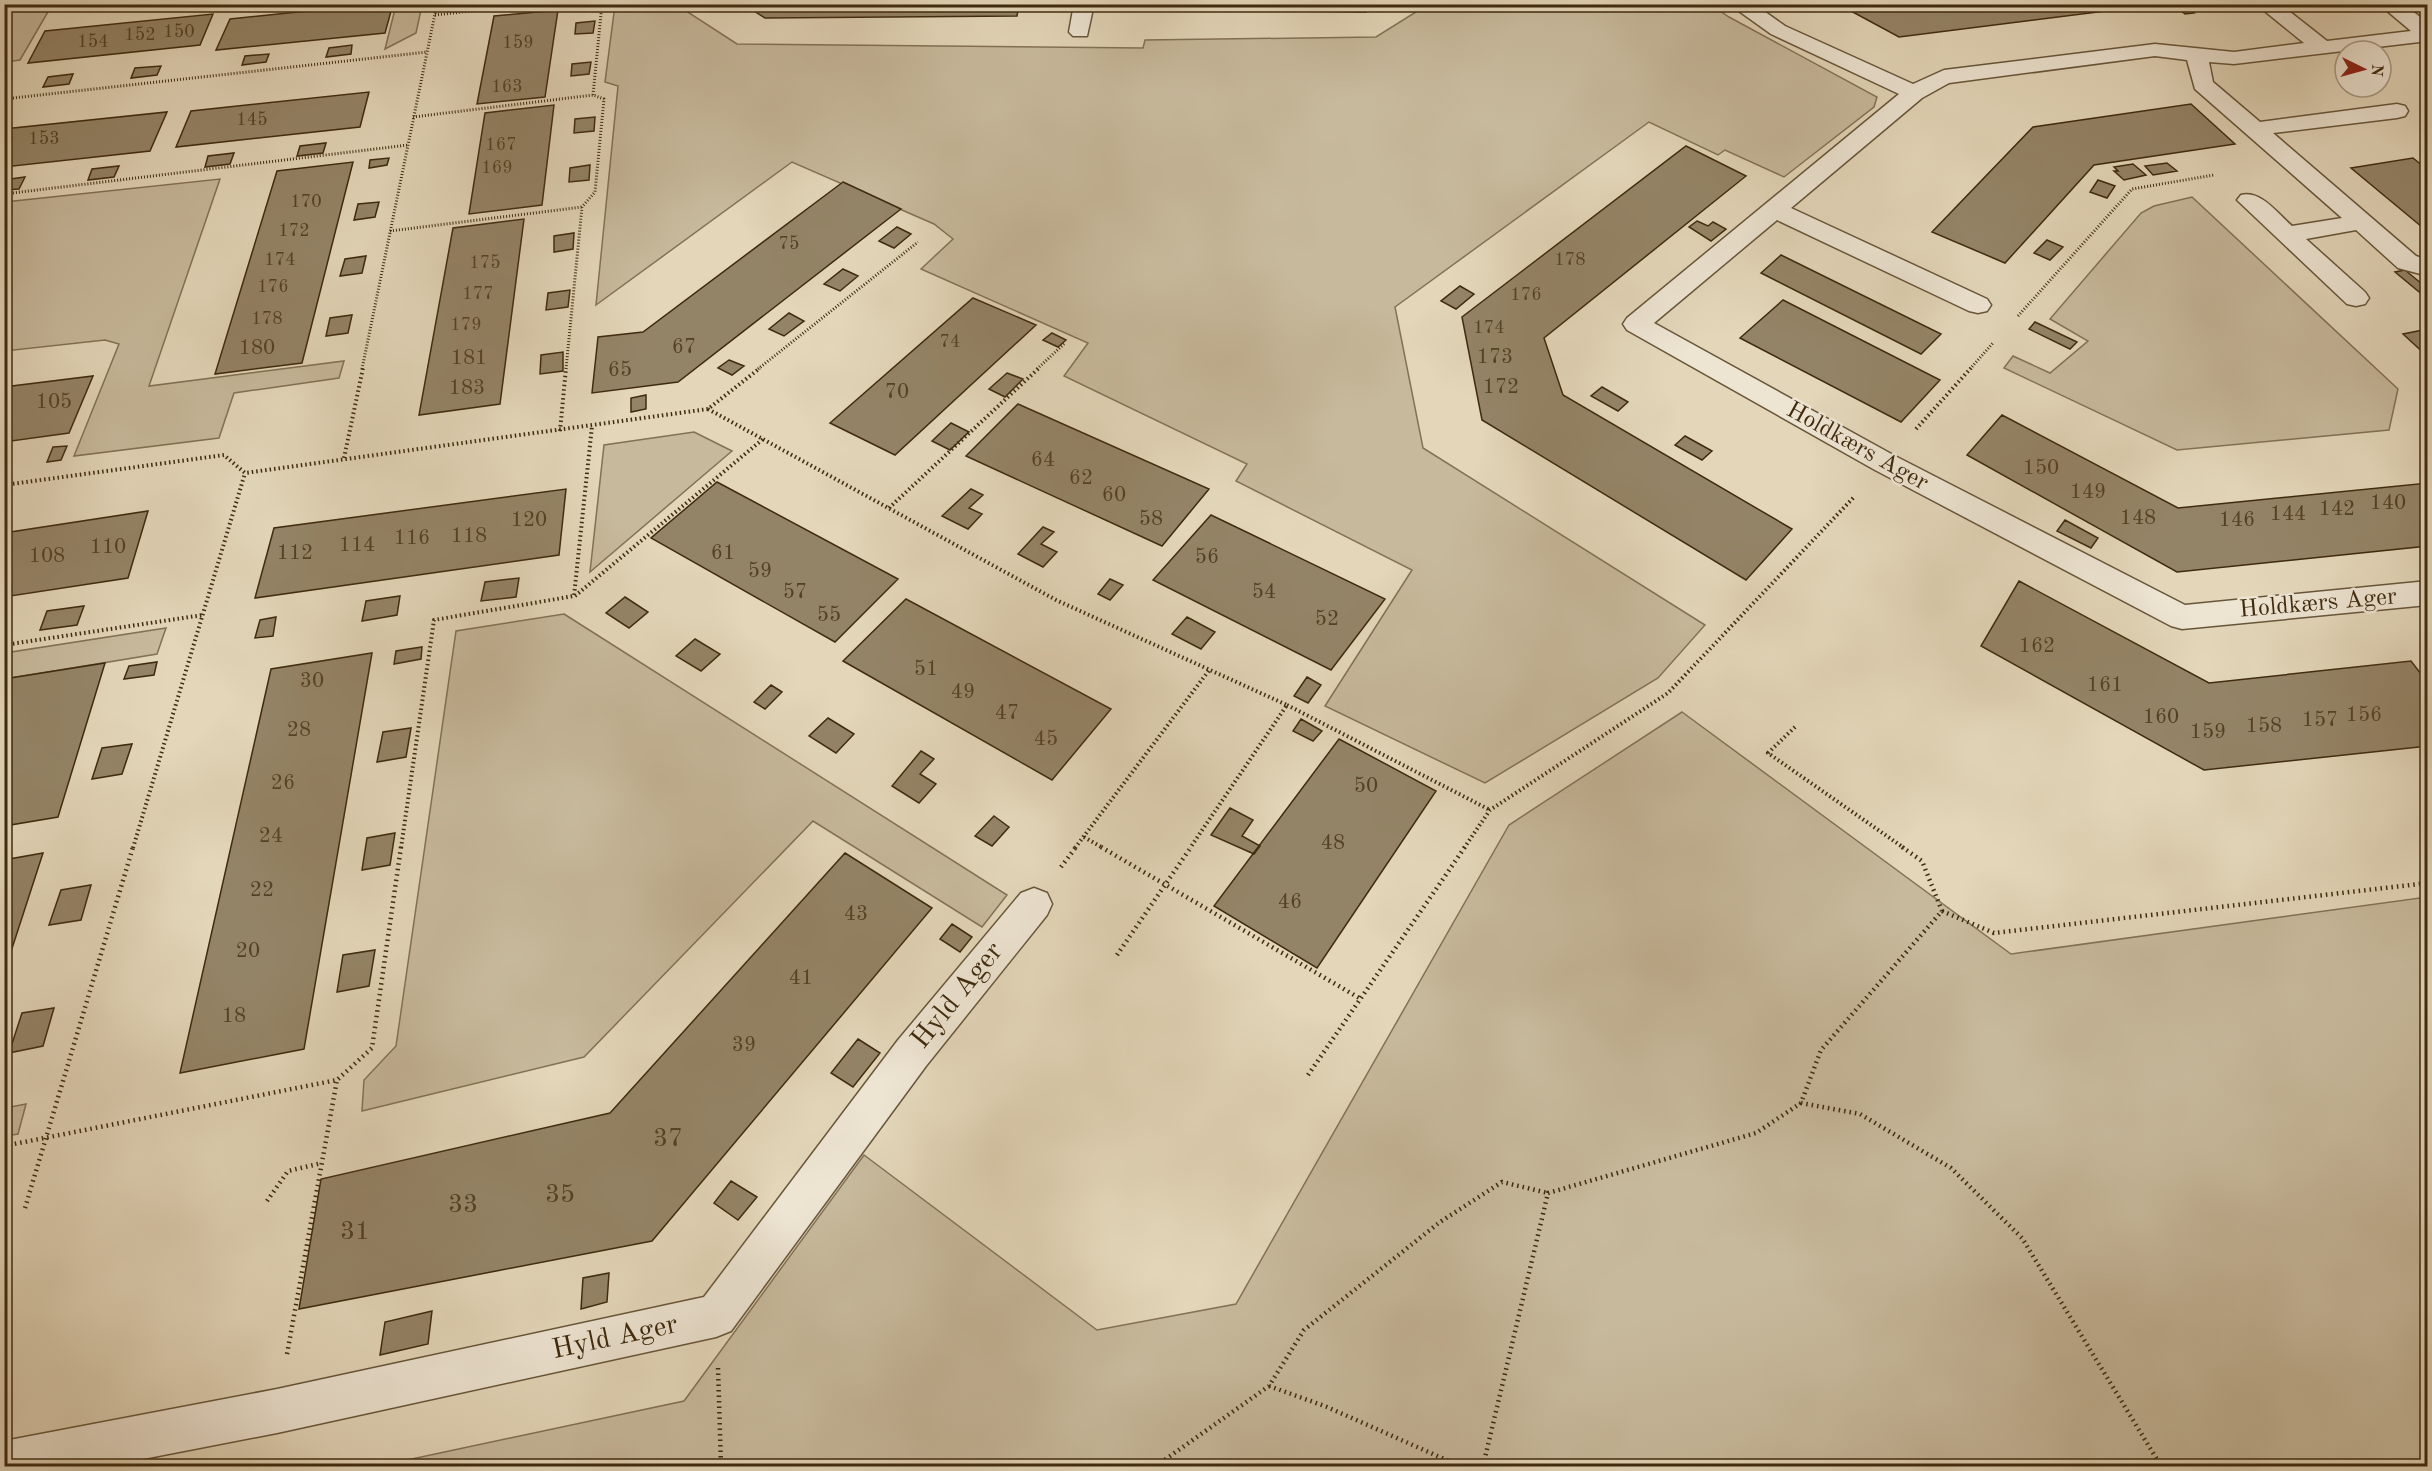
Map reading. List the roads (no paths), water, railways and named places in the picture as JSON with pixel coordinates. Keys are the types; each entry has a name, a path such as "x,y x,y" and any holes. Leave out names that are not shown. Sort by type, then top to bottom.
{"street":[{"path":"1080,32 1084,4"},
{"path":"1739,4 1778,30 1914,93"},
{"path":"2266,4 2323,48"},
{"path":"2389,4 2427,34"},
{"name":"Holdkærs Ager","path":"2427,34 2234,58 2155,50 1944,77 1914,93 1636,324 1885,464 2182,616 2427,593"},
{"path":"2196,54 2203,84 2407,262 2427,267"},
{"path":"2255,129 2397,111"},
{"path":"2249,200 2356,298"},
{"path":"1774,209 1978,305"},
{"path":"2287,234 2361,222"},
{"name":"Hyld Ager","path":"4,1464 277,1411 716,1316 912,1053 1034,904"}]}
